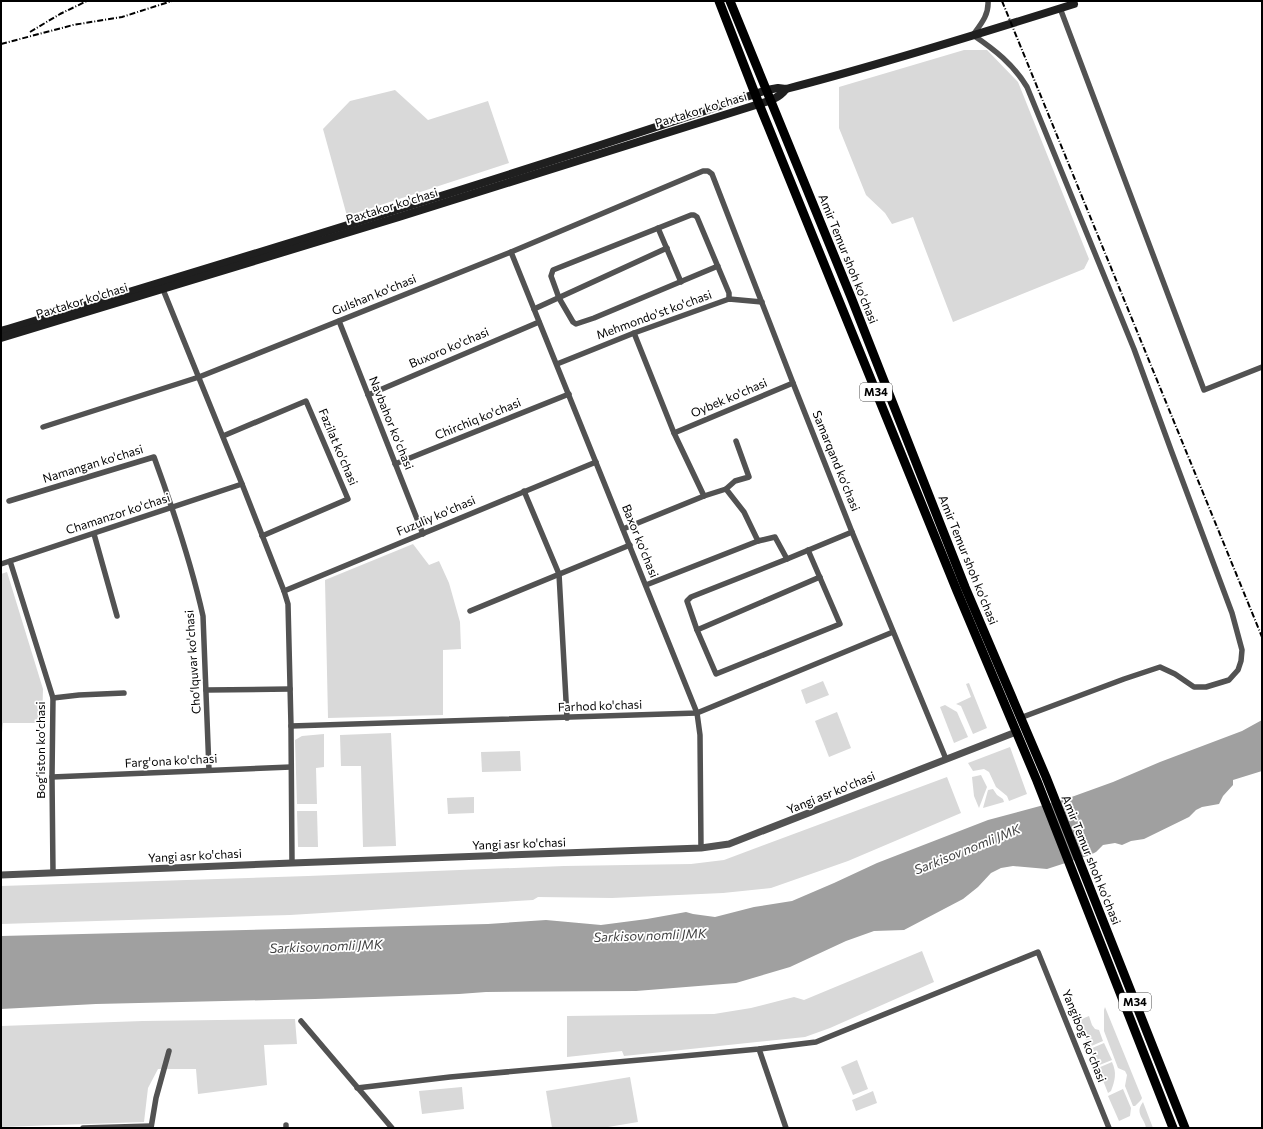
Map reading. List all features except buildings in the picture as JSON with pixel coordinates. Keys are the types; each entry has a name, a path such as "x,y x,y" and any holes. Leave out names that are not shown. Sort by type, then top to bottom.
{"highway":[{"name":"Amir Temur shoh ko'chasi","path":"719,1 759,104 957,591 1016,732 1041,779 1085,876 1185,1128"},
{"name":"Amir Temur shoh ko'chasi","path":"730,1 851,297 965,587 1020,718 1076,880 1173,1128"},
{"path":"840,302 851,297"}],"main road":[{"name":"Paxtakor ko'chasi","path":"1,338 657,127 766,90 778,88 786,90 837,76 1076,2"},
{"name":"Paxtakor ko'chasi","path":"1,331 161,286 759,104 781,95 786,90"}],"street":[{"path":"988,1 988,9 985,17 973,35 1000,55 1019,74 1027,87 1134,349 1173,458 1232,613 1242,650 1238,670 1229,680 1217,684 1206,687 1194,687 1175,674 1160,667 1020,718"},
{"path":"1060,8 1204,390 1262,367"},
{"name":"Gulshan ko'chasi","path":"43,428 199,377 511,252 703,171 708,171"},
{"name":"Samarqand ko‘chasi","path":"708,171 712,174 852,532 946,760"},
{"path":"718,266 576,324 573,322 559,298 551,276 553,270 694,215 696,217 718,266 729,292 729,299"},
{"path":"658,228 681,282"},
{"path":"534,309 666,248"},
{"name":"Baxor ko'chasi","path":"511,252 697,713 700,735 701,848"},
{"path":"161,286 242,484 288,604 292,863"},
{"name":"Mehmondo'st ko'chasi","path":"556,364 729,299 762,302"},
{"name":"Navbahor ko'chasi","path":"338,321 423,534"},
{"name":"Buxoro ko'chasi","path":"368,394 540,322"},
{"path":"634,334 674,433 704,496"},
{"name":"Oybek ko'chasi","path":"674,433 793,383"},
{"name":"Chirchiq ko'chasi","path":"395,464 569,394"},
{"name":"Fazilat ko'chasi","path":"222,436 306,401 348,499 262,536"},
{"path":"623,529 704,496 726,489 735,481 749,476 736,441"},
{"name":"Namangan ko'chasi","path":"9,501 154,457 172,508"},
{"name":"Fuzuliy ko'chasi","path":"284,591 596,462"},
{"name":"Chamanzor ko'chasi","path":"1,564 242,484"},
{"path":"726,489 744,512 758,541"},
{"path":"524,491 559,574 566,718"},
{"name":"Cho‘lquvar ko'chasi","path":"172,508 203,616 209,770"},
{"path":"808,550 840,624 716,674 697,630 687,601 691,597 852,532"},
{"path":"94,534 117,616"},
{"path":"646,585 758,541 775,537 787,559"},
{"path":"470,611 630,545"},
{"name":"Bog‘iston ko'chasi","path":"10,561 53,698 53,874"},
{"path":"697,630 820,577"},
{"name":"Farhod ko'chasi","path":"291,726 697,713 893,632"},
{"path":"206,690 290,689"},
{"path":"53,698 124,693"},
{"name":"Yangi asr ko'chasi","path":"1,876 292,863 701,848 729,844 1016,732"},
{"name":"Farg'ona ko'chasi","path":"52,777 291,767"},
{"name":"Yangibog‘ ko'chasi","path":"759,1049 816,1042 1038,952 1109,1128"},
{"path":"301,1021 392,1128"},
{"path":"358,1088 450,1077 759,1049 786,1128"},
{"path":"83,1128 151,1127 156,1098 169,1052"}],"shaded area":[{"path":"964,50 987,50 1018,82 1089,259 1084,269 953,322 913,217 892,224 885,213 866,195 839,128 839,87"},
{"path":"395,90 428,120 488,101 509,163 347,216 323,129 350,101"},
{"path":"413,544 429,565 439,561 449,583 460,622 461,649 443,650 443,715 328,718 325,580"},
{"path":"7,572 43,689 42,723 3,723 1,742 1,574"},
{"path":"823,681 829,695 806,704 801,690"},
{"path":"969,683 987,728 973,734 961,706 956,704 971,697 966,684"},
{"path":"945,705 957,712 968,737 954,743 940,707"},
{"path":"837,712 851,748 829,757 815,721"},
{"path":"391,733 396,846 363,847 361,766 341,766 340,735"},
{"path":"324,734 324,767 316,768 317,804 297,804 295,740 302,736"},
{"path":"1010,747 1027,794 1009,801 1007,796 996,787 989,772 984,769 973,771 968,763"},
{"path":"520,751 521,771 482,772 481,752"},
{"path":"981,775 987,787 979,808 974,796 972,777"},
{"path":"947,777 961,813 848,861 771,888 723,893 612,898 538,897 533,900 290,915 1,924 1,886 564,866 691,864 724,860"},
{"path":"993,789 1004,802 983,808 988,790"},
{"path":"474,797 474,813 448,814 447,798"},
{"path":"297,811 317,811 318,847 298,847"},
{"path":"922,951 934,982 830,1028 805,1037 624,1056 622,1051 567,1057 567,1016 714,1014 751,1008 794,997 804,1000"},
{"path":"1105,1007 1142,1098 1135,1106 1133,1106 1125,1086 1127,1075 1125,1071 1118,1068 1104,1031"},
{"path":"1089,1016 1092,1025 1095,1029 1099,1030 1103,1041 1089,1047 1077,1021"},
{"path":"295,1019 297,1044 264,1045 267,1085 198,1094 196,1069 158,1069 148,1088 144,1122 1,1127 1,1026 143,1021"},
{"path":"1104,1043 1112,1060 1097,1066 1090,1049"},
{"path":"857,1060 868,1089 853,1095 841,1067"},
{"path":"1112,1062 1115,1070 1115,1076 1111,1091 1108,1093 1098,1068"},
{"path":"630,1077 638,1122 602,1128 552,1128 546,1091"},
{"path":"462,1087 464,1109 422,1114 419,1091"},
{"path":"1123,1089 1131,1108 1130,1116 1119,1121 1108,1096"},
{"path":"873,1091 877,1103 856,1111 852,1100"},
{"path":"1143,1102 1153,1128 1146,1128 1141,1116 1140,1110"}],"water":[{"name":"Sarkisov nomli JMK","path":"1262,720 1262,771 1233,780 1233,785 1223,796 1219,804 1202,807 1196,810 1189,817 1144,839 1131,841 1122,845 1115,843 1103,845 1096,852 1090,855 1047,869 1013,866 1001,868 991,873 978,887 963,899 904,930 874,931 846,941 790,967 736,983 636,991 486,992 315,999 96,1004 1,1009 1,936 488,924 546,920 601,925 686,912 715,917 754,907 792,901 877,863 988,820 1066,799 1113,782 1160,762 1242,731"}],"railway":[{"path":"30,32 60,14 87,1"},
{"path":"1,44 73,25 122,17 172,1"},
{"path":"1002,1 1262,637"}]}
